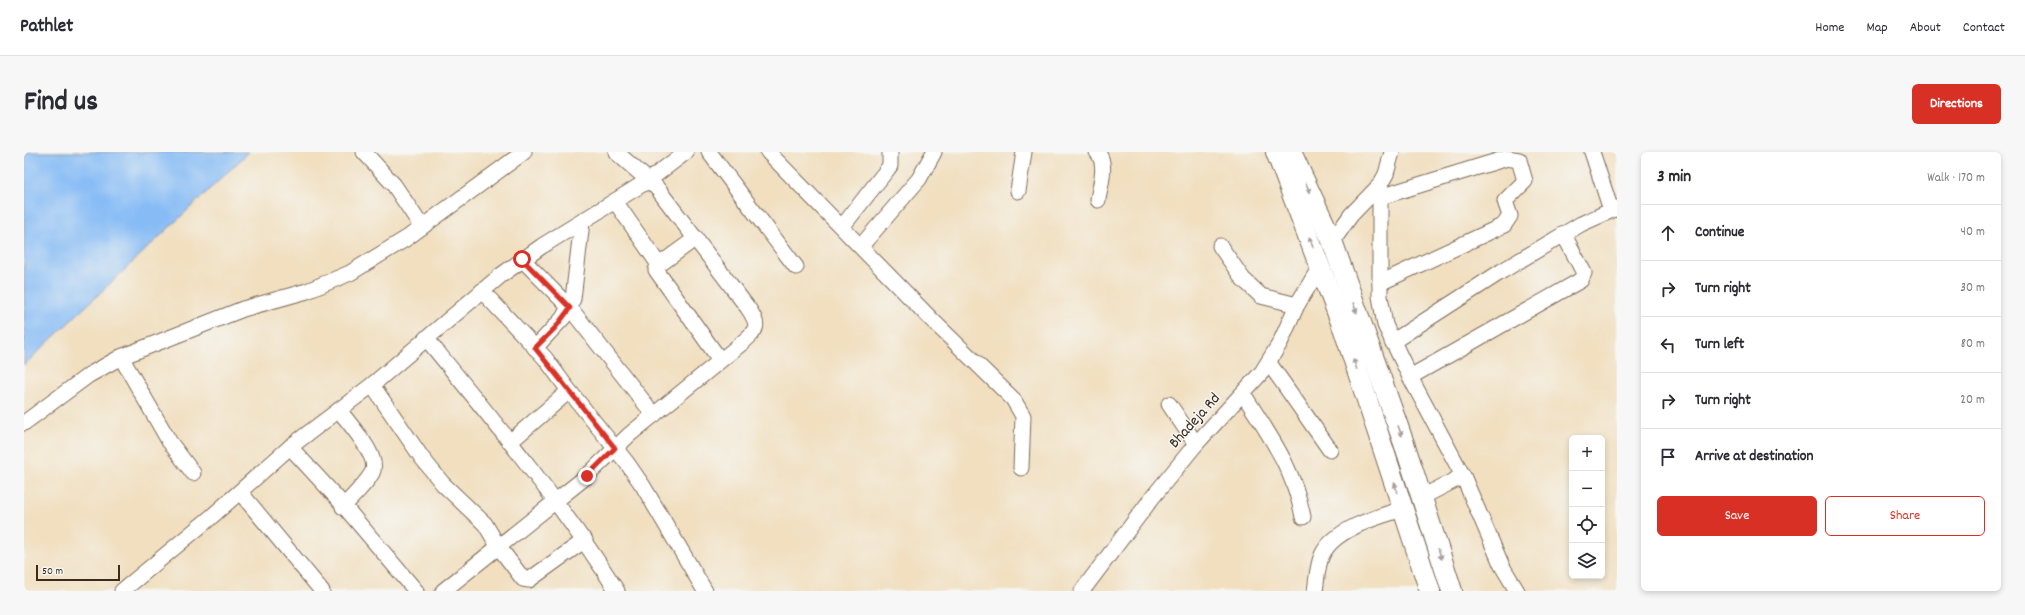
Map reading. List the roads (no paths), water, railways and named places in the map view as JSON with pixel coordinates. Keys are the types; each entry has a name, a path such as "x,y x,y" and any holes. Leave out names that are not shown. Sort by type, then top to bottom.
{"main road":[{"path":"1276,152 1344,330 1430,591"},
{"path":"1292,152 1332,242 1422,496 1452,591"}],"street":[{"path":"364,152 394,185 422,227"},
{"path":"24,423 89,375 121,357 243,309 307,291 333,281 378,256 422,227 524,152"},
{"path":"443,591 600,465 615,448 756,330 757,324 748,308 696,238 649,180 616,152"},
{"path":"122,591 154,566 290,447 372,385 426,338 522,259 649,180 686,152"},
{"path":"708,152 796,267"},
{"path":"768,152 1018,405 1023,416 1021,468"},
{"path":"842,227 890,166 890,152"},
{"path":"861,246 919,179 934,152"},
{"path":"1018,191 1024,152"},
{"path":"1097,152 1100,155 1103,166 1098,200"},
{"path":"1392,152 1380,191 1380,283 1382,311 1392,342 1463,476 1502,566 1517,591"},
{"path":"1392,342 1488,280 1597,216 1614,209 1592,152"},
{"path":"1332,242 1351,215 1380,191 1507,158 1519,160 1525,181 1504,201 1510,216 1504,225 1380,283"},
{"path":"615,201 659,265"},
{"path":"535,348 555,328 570,308 574,293 582,222"},
{"path":"1410,378 1581,280 1584,273 1564,235"},
{"path":"696,238 659,265 656,270 720,360"},
{"path":"1220,246 1243,279 1261,296 1297,305"},
{"path":"522,259 570,308 654,415"},
{"name":"Bhadeja Rd","path":"1082,591 1152,498 1196,444 1244,395 1269,363 1297,305 1320,267"},
{"path":"482,291 545,358 569,391 615,448 643,486 705,591"},
{"path":"426,338 510,442 585,540 616,591"},
{"path":"121,357 169,441 193,472"},
{"path":"1269,363 1330,450"},
{"path":"372,385 422,458 443,484 485,524 498,546 529,586 585,540"},
{"path":"510,442 569,391"},
{"path":"1244,395 1285,461 1295,486 1303,516"},
{"path":"1168,404 1196,444"},
{"path":"339,410 370,452 374,460 372,473 343,506"},
{"path":"290,447 416,591"},
{"path":"1422,496 1463,476"},
{"path":"240,492 322,591"},
{"path":"1315,591 1318,568 1322,554 1332,542 1348,530 1372,518 1403,509"}],"water":[{"path":"24,152 249,152 24,365"}]}
